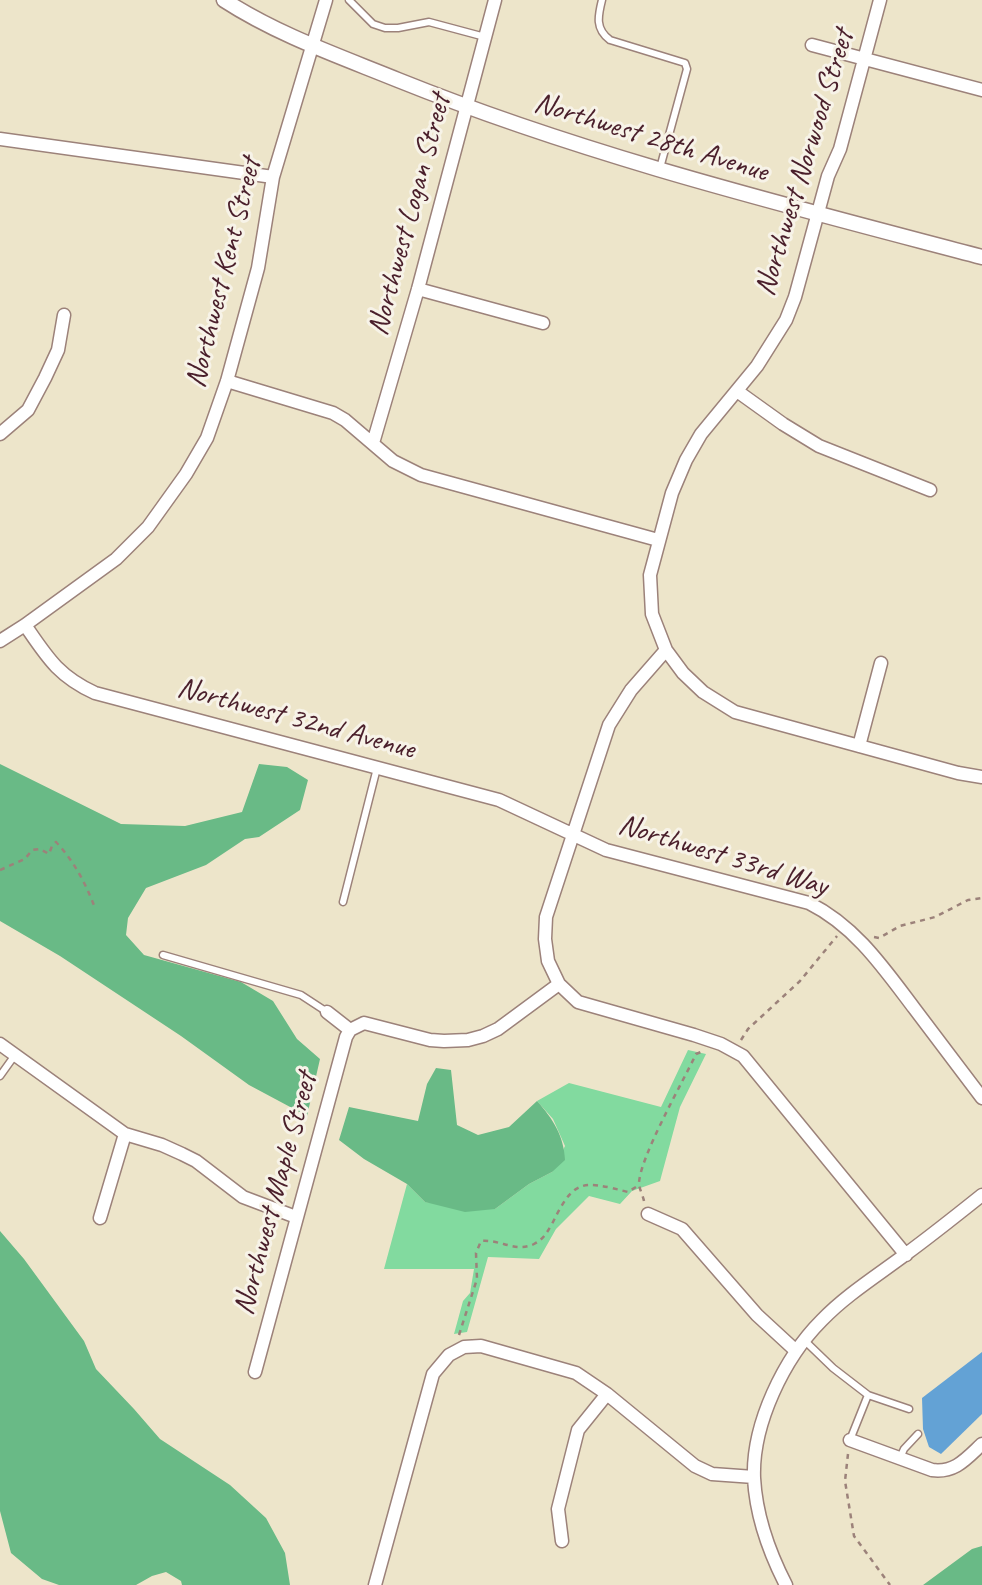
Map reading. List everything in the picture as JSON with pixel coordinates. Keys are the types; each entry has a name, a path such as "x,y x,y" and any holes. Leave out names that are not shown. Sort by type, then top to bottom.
{"street":[{"name":"Northwest 28th Avenue","path":"224,0 270,26 466,107 660,170 982,257"},
{"name":"Northwest Kent Street","path":"0,641 116,559 148,527 186,474 207,438 227,381 258,268 273,177 326,0"},
{"name":"Northwest Logan Street","path":"373,443 418,289 495,0"},
{"name":"Northwest Norwood Street","path":"880,0 840,149 828,176 795,297 786,320 762,358 701,434 686,460 658,540 650,575 652,614 666,650 683,673 703,692 735,712 958,773 982,777"},
{"path":"812,45 982,90"},
{"path":"0,139 273,177"},
{"path":"418,289 543,323"},
{"path":"0,434 28,410 46,378 58,350 64,315"},
{"path":"227,381 333,413 393,461 421,475 658,540"},
{"path":"737,391 819,446 930,490"},
{"name":"Northwest 32nd Avenue","path":"25,625 48,658 72,682 95,693 499,800 574,835"},
{"path":"666,650 631,690 609,725 546,918 548,961 559,984 578,1002 721,1044 743,1056 905,1255"},
{"path":"859,746 881,663"},
{"name":"Northwest 33rd Way","path":"574,835 606,850 808,903 831,914 855,934 881,964 982,1098"},
{"path":"327,1012 350,1030 365,1023 430,1040 456,1041 476,1038 498,1029 559,984"},
{"name":"Northwest Maple Street","path":"256,1372 296,1217 350,1030"},
{"path":"0,1044 125,1134 163,1145 182,1154 196,1161 243,1197 296,1217"},
{"path":"100,1218 125,1134"},
{"path":"786,1585 766,1539 758,1511 754,1477 757,1449 777,1382 800,1345 822,1319 982,1195"},
{"path":"648,1214 682,1228 757,1315 800,1345"},
{"path":"375,1585 433,1374 449,1355 464,1348 481,1346 576,1373 607,1394 695,1466 712,1474 754,1477"},
{"path":"562,1541 558,1510 578,1430 607,1394"},
{"path":"850,1440 941,1471 960,1465 982,1444"}],"lane":[{"path":"349,0 373,24 385,28 429,22 485,37"},
{"path":"602,0 598,17 604,36 685,63 687,69 660,170"},
{"path":"343,902 377,768"},
{"path":"163,955 301,995 327,1012"},
{"path":"0,1076 15,1055"},
{"path":"800,1345 868,1395 909,1409"},
{"path":"850,1440 868,1395"},
{"path":"900,1458 918,1434"}],"path":[{"path":"0,870 25,859 32,849 40,849 49,855 56,842 67,854 89,890 95,908"},
{"path":"648,1214 639,1185 644,1165 696,1054 721,1044 743,1040 748,1029 800,981 835,937 855,934 879,938 907,923 922,921 968,900 982,898"},
{"path":"464,1348 459,1336 477,1279 476,1252 481,1241 518,1248 528,1246 546,1235 568,1193 576,1187 587,1184 603,1185 628,1192 639,1185"},
{"path":"850,1440 845,1481 854,1536 890,1585"}],"green space":[{"path":"0,764 121,824 185,826 242,812 259,764 287,767 308,780 300,810 259,837 245,839 206,865 146,888 128,918 126,935 144,955 241,982 273,1001 297,1039 320,1059 307,1116 249,1085 181,1036 60,956 0,921"},
{"path":"688,1050 706,1054 680,1107 660,1181 632,1191 620,1204 589,1196 556,1229 539,1259 488,1257 467,1332 454,1334 463,1301 470,1293 474,1269 384,1269 407,1184 425,1202 495,1209 529,1184 552,1172 565,1146 553,1119 537,1101 569,1083 661,1107"},
{"path":"436,1068 451,1070 457,1125 478,1135 509,1127 537,1101 557,1128 565,1160 552,1172 529,1184 495,1209 465,1212 425,1202 407,1184 364,1159 339,1140 349,1107 418,1121 427,1084"},
{"path":"0,1231 84,1341 96,1369 160,1439 230,1485 266,1518 285,1553 290,1585 182,1585 181,1581 166,1572 136,1585 59,1585 42,1579 11,1553 0,1511"},
{"path":"982,1546 982,1585 923,1585 972,1549"}],"water":[{"path":"982,1352 982,1414 941,1454 929,1447 923,1429 922,1398"}]}
